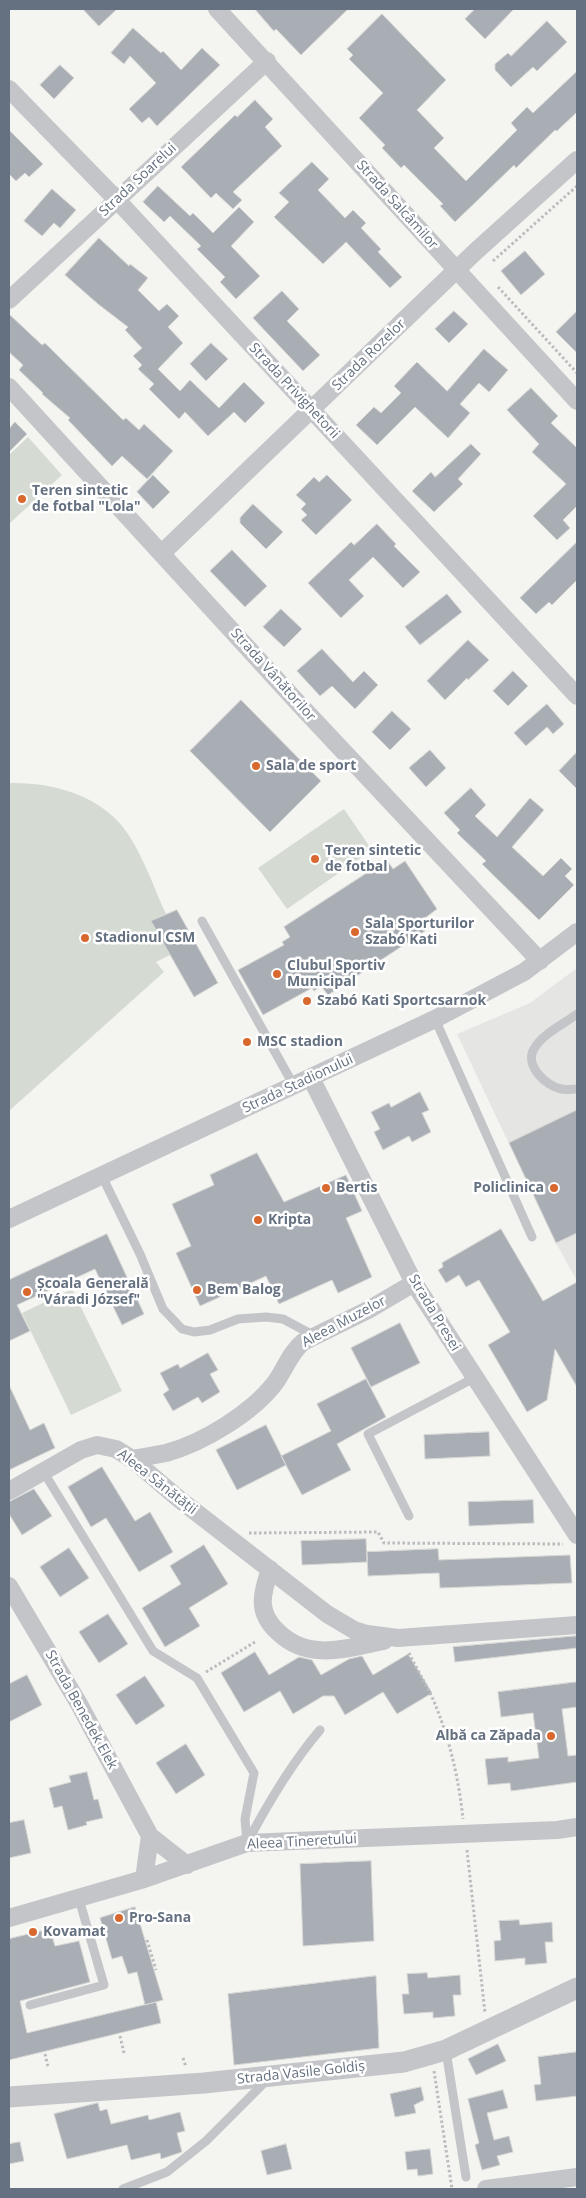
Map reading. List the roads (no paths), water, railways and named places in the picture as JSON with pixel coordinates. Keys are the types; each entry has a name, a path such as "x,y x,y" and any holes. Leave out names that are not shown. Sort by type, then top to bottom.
{"street":[{"name":"Strada Salcâmilor","path":"217,9 267,61 577,401"},
{"name":"Strada Soarelui","path":"9,300 267,61"},
{"name":"Strada Privighetorii","path":"9,89 116,200 577,696"},
{"name":"Strada Rozelor","path":"162,553 456,270 577,160"},
{"name":"Strada Vânătorilor","path":"9,387 298,703 540,961"},
{"name":"Strada Stadionului","path":"9,1219 435,1019 505,983 540,961 577,932"},
{"name":"Strada Presei","path":"311,1078 414,1283 572,1540"},
{"name":"Aleea Muzelor","path":"132,1459 167,1452 198,1441 241,1414 275,1382 297,1347 313,1335 368,1310 414,1283"},
{"name":"Aleea Sănătății","path":"9,1491 81,1450 97,1445 116,1449 132,1459 223,1533 342,1624 367,1634 398,1638"},
{"name":"Aleea Sănătății","path":"270,1569 262,1594 262,1608 271,1625 287,1642 304,1649 330,1651 398,1638 577,1625"},
{"name":"Strada Benedek Elek","path":"9,1586 79,1704 150,1836 187,1865"},
{"name":"Aleea Tineretului","path":"9,1918 144,1879 247,1843 577,1827"},
{"path":"144,1879 150,1836"},
{"name":"Strada Vasile Goldiș","path":"9,2097 204,2084 395,2063 439,2053 577,1988"},
{"path":"486,2189 577,2177"}],"lane":[{"path":"202,921 294,1086"},
{"path":"577,1014 541,1041 533,1049 531,1057 534,1069 545,1081 560,1089 577,1089"},
{"path":"435,1019 532,1237"},
{"path":"102,1176 140,1254 163,1309 182,1329 194,1332 210,1330 238,1320 266,1316 283,1320 313,1335"},
{"path":"409,1516 368,1434 474,1378"},
{"path":"43,1471 153,1652 197,1678 254,1773 245,1819 247,1843"},
{"path":"247,1843 303,1750 320,1730"},
{"path":"30,2005 104,1985 79,1899"},
{"path":"439,2053 466,2177"},
{"path":"123,2189 167,2172 206,2141 271,2076"}],"place":[{"name":"Teren sintetic de fotbal \"Lola\"","path":"22,499"},
{"name":"Sala de sport","path":"256,766"},
{"name":"Teren sintetic de fotbal","path":"315,859"},
{"name":"Sala Sporturilor Szabó Kati","path":"355,932"},
{"name":"Stadionul CSM","path":"85,938"},
{"name":"Clubul Sportiv Municipal","path":"277,974"},
{"name":"Szabó Kati Sportcsarnok","path":"307,1001"},
{"name":"MSC stadion","path":"247,1042"},
{"name":"Bertis","path":"326,1188"},
{"name":"Policlinica","path":"554,1188"},
{"name":"Kripta","path":"258,1220"},
{"name":"Bem Balog","path":"197,1290"},
{"name":"Școala Generală \"Váradi József\"","path":"27,1292"},
{"name":"Albă ca Zăpada","path":"551,1736"},
{"name":"Pro-Sana","path":"119,1918"},
{"name":"Kovamat","path":"33,1932"}]}
